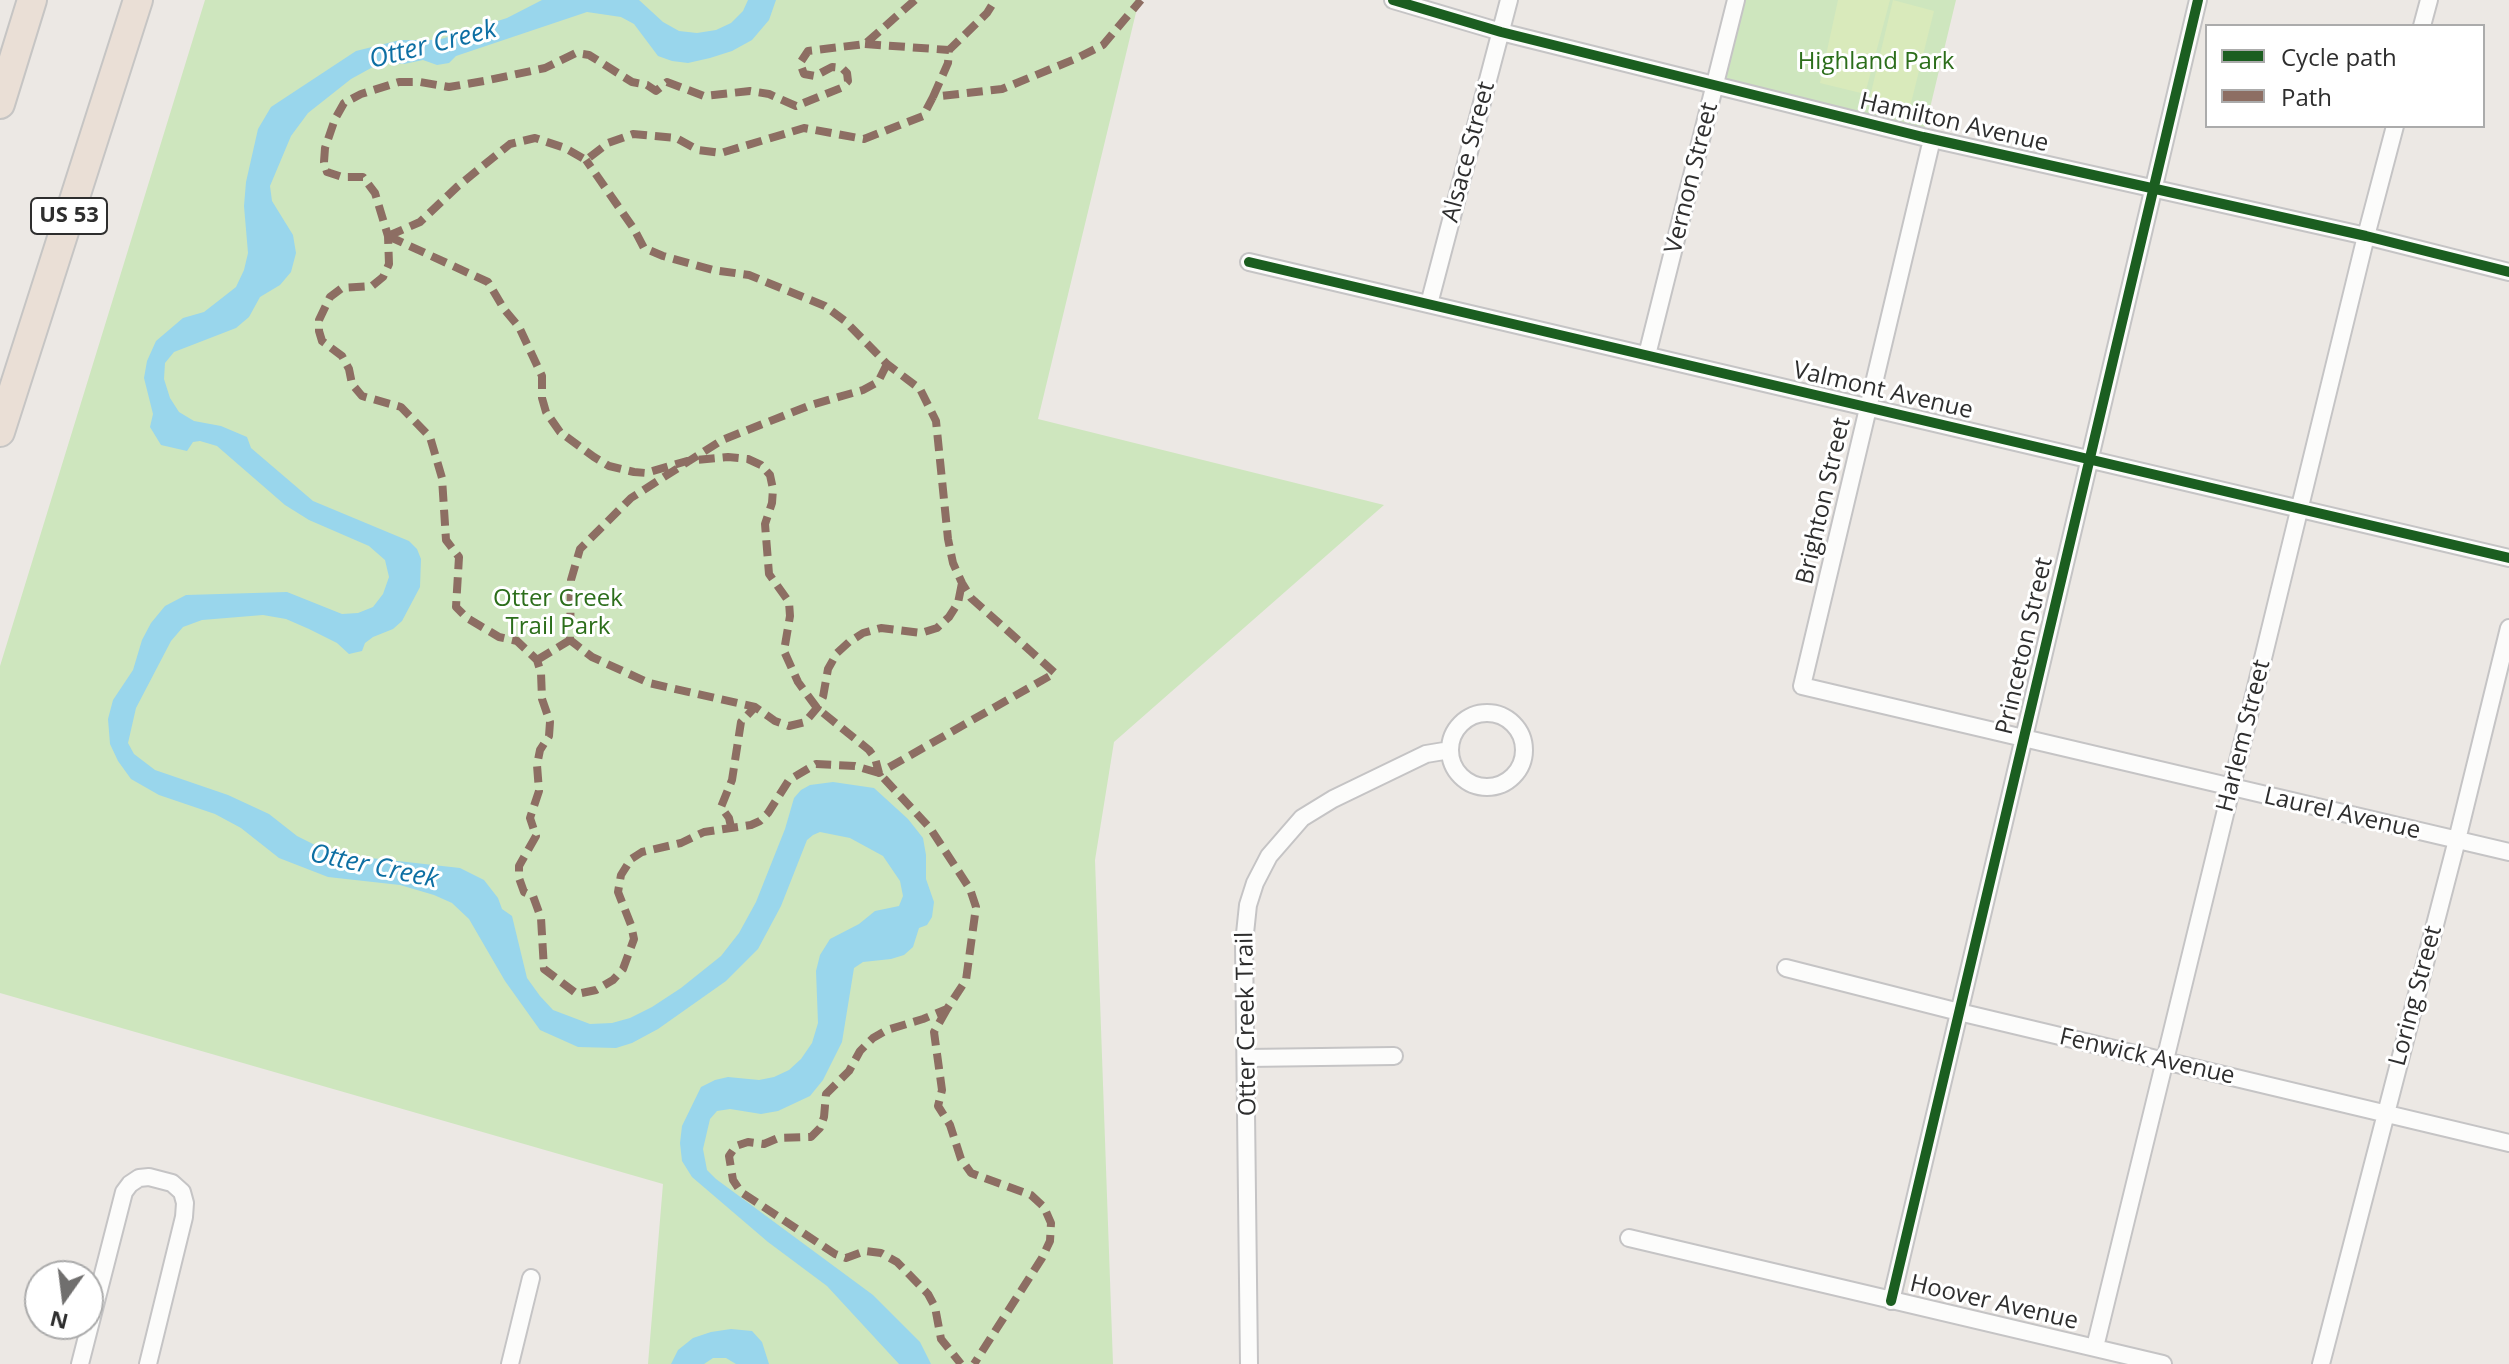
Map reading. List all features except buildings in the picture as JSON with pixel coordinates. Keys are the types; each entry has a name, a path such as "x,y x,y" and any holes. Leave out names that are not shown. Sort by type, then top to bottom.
{"highway":[{"path":"0,104 32,0"},
{"name":"US 53","path":"0,432 138,0"}],"street":[{"name":"Hamilton Avenue","path":"1393,0 1501,32 1932,139 2366,236 2509,272"},
{"name":"Alsace Street","path":"1429,304 1509,0"},
{"name":"Vernon Street","path":"1647,355 1736,0"},
{"name":"Princeton Street","path":"1891,1301 2198,0"},
{"path":"2423,24 2429,0"},
{"name":"Harlem Street","path":"2095,1347 2394,128"},
{"name":"Brighton Street","path":"1802,686 1932,139"},
{"name":"Valmont Avenue","path":"1249,262 2509,558"},
{"name":"Loring Street","path":"2321,1364 2509,628"},
{"name":"Laurel Avenue","path":"1802,686 2509,852"},
{"path":"1485,713 1499,714 1517,727 1524,742 1520,768 1498,785 1486,787 1462,777 1453,763 1450,750 1453,736 1462,723 1472,716 1485,713"},
{"name":"Otter Creek Trail","path":"1249,1364 1245,925 1255,883 1269,856 1293,827 1316,808 1426,754 1450,750"},
{"name":"Fenwick Avenue","path":"1786,968 2509,1143"},
{"path":"1248,1058 1394,1056"},
{"path":"80,1364 124,1192 139,1178 149,1177 172,1183 182,1192 185,1203 148,1364"},
{"name":"Hoover Avenue","path":"1629,1238 2163,1364"},
{"path":"510,1364 531,1278"}],"green space":[{"name":"Otter Creek Trail Park","path":"205,0 1139,0 1038,419 1384,505 1114,742 1095,860 1113,1364 648,1364 663,1184 0,993 0,666"},
{"name":"Highland Park","path":"1736,0 1956,0 1923,137 1715,85"},
{"path":"1838,0 1890,0 1865,94 1820,83"},
{"path":"1893,0 1934,11 1910,107 1870,97"}],"water":[{"name":"Otter Creek","path":"542,0 639,0 663,22 679,31 697,33 716,30 731,23 743,11 748,0 776,0 769,20 752,40 710,58 688,63 658,56 634,24 621,17 587,12 456,56 449,63 437,65 423,60 404,64 382,62 351,79 308,113 291,136 270,186 272,201 293,235 296,253 291,272 280,285 260,297 249,317 236,328 174,352 165,363 164,379 170,398 179,412 194,421 221,426 247,437 251,448 313,501 409,541 421,559 420,587 402,621 365,643 362,651 349,654 337,643 309,629 286,619 263,615 202,620 183,627 171,641 136,708 128,743 134,754 155,770 228,795 269,814 297,836 319,847 344,855 460,868 484,880 498,898 502,909 512,916 527,978 540,996 553,1010 590,1024 612,1023 652,1007 721,956 739,933 756,902 794,798 801,790 810,785 833,782 874,788 908,819 923,838 926,879 934,902 932,917 927,925 919,928 913,947 904,955 863,962 854,968 842,1042 823,1080 810,1096 778,1111 761,1114 730,1109 717,1111 710,1119 703,1149 707,1170 716,1179 873,1295 920,1342 931,1364 899,1364 827,1286 768,1242 692,1177 682,1161 680,1143 682,1126 701,1087 728,1077 759,1080 774,1077 789,1070 801,1059 812,1043 818,1023 816,971 820,955 830,939 859,924 875,911 899,906 903,896 900,881 883,856 850,838 820,832 813,835 807,840 781,906 758,949 726,981 658,1029 632,1043 616,1048 578,1047 540,1030 505,981 469,919 452,903 400,885 328,877 279,858 241,828 215,814 159,795 131,779 110,744 108,719 113,700 133,670 151,623 165,606 186,595 287,592 342,614 358,613 373,607 383,594 389,577 385,560 369,546 309,520 285,505 217,446 193,442 187,451 161,445 150,427 153,414 144,378 156,341 183,318 204,312 236,287 244,270 248,253 244,206 246,182 258,129 271,107 356,51 400,40 438,40 507,18"},
{"path":"731,1329 752,1331 762,1342 769,1364 736,1364 726,1358 713,1358 704,1364 671,1364 678,1350 693,1338"}],"marked path":[{"path":"915,0 865,44 808,51 800,63 804,74 815,76 832,67 842,68 847,73 848,81 841,88 796,106 769,94 750,91 704,96 667,82 656,91 647,85 632,82 589,55 576,53 545,68 449,87 399,82 344,103 325,148 324,162 327,172 342,177 363,177 375,193 388,236 389,264 383,277 372,286 342,288 330,297 319,320 319,331 322,341 342,356 352,384 362,396 401,407 430,437 442,478 446,540 459,557 456,607 467,618 499,637 517,641 537,660 542,699 550,722 549,736 540,750 537,765 539,791 530,818 536,836 519,866 519,878 524,892 533,896 541,918 544,969 577,994 596,990 613,980 623,969 634,939 618,892 621,875 631,859 642,852 681,843 704,832 760,821 789,780 816,764 855,766 879,773 930,828 970,889 976,907 966,980 947,1009 873,1038 860,1051 849,1071 826,1094 824,1117 820,1128 811,1137 778,1138 764,1144 748,1142 736,1146 729,1156 733,1180 741,1192 835,1254 846,1258 865,1251 881,1253 897,1262 928,1294 935,1307 941,1339 961,1364"},
{"path":"933,97 948,63 949,50 987,13 995,0"},
{"path":"388,236 420,222 510,144 535,138 565,148 586,160 608,143 633,134 676,138 698,150 721,153 804,128 864,139 923,116 933,97 1002,89 1103,45 1141,0"},
{"path":"865,44 949,50"},
{"path":"388,236 488,282 519,327 542,376 542,398 546,412 560,432 594,457 609,466 646,473 687,461 728,457 748,459 761,465 770,475 773,489 765,524 769,574 789,602 790,616 784,651 798,682 817,708 869,750 879,773 1055,673 971,598 962,583 953,563 948,539 936,421 920,389 887,364 845,321 825,306 749,275 713,270 644,248 586,160"},
{"path":"887,364 878,382 863,390 811,405 722,440 631,498 580,549 571,580 570,640 592,657 649,683 755,707 775,721 789,726 805,722 817,708 823,697 828,669 837,653 849,642 863,633 881,628 921,633 937,628 958,603 962,583"},
{"path":"537,660 570,640"},
{"path":"731,827 721,807 732,780 741,722 755,707"},
{"path":"947,1009 934,1032 942,1090 938,1106 950,1125 961,1159 971,1173 1031,1195 1044,1207 1051,1223 1050,1241 1042,1258 974,1364"}],"cycle path":[{"path":"1393,0 1501,32 1923,137 2366,236 2509,272"},
{"path":"1891,1301 2198,0"},
{"path":"1249,262 2509,558"}]}
